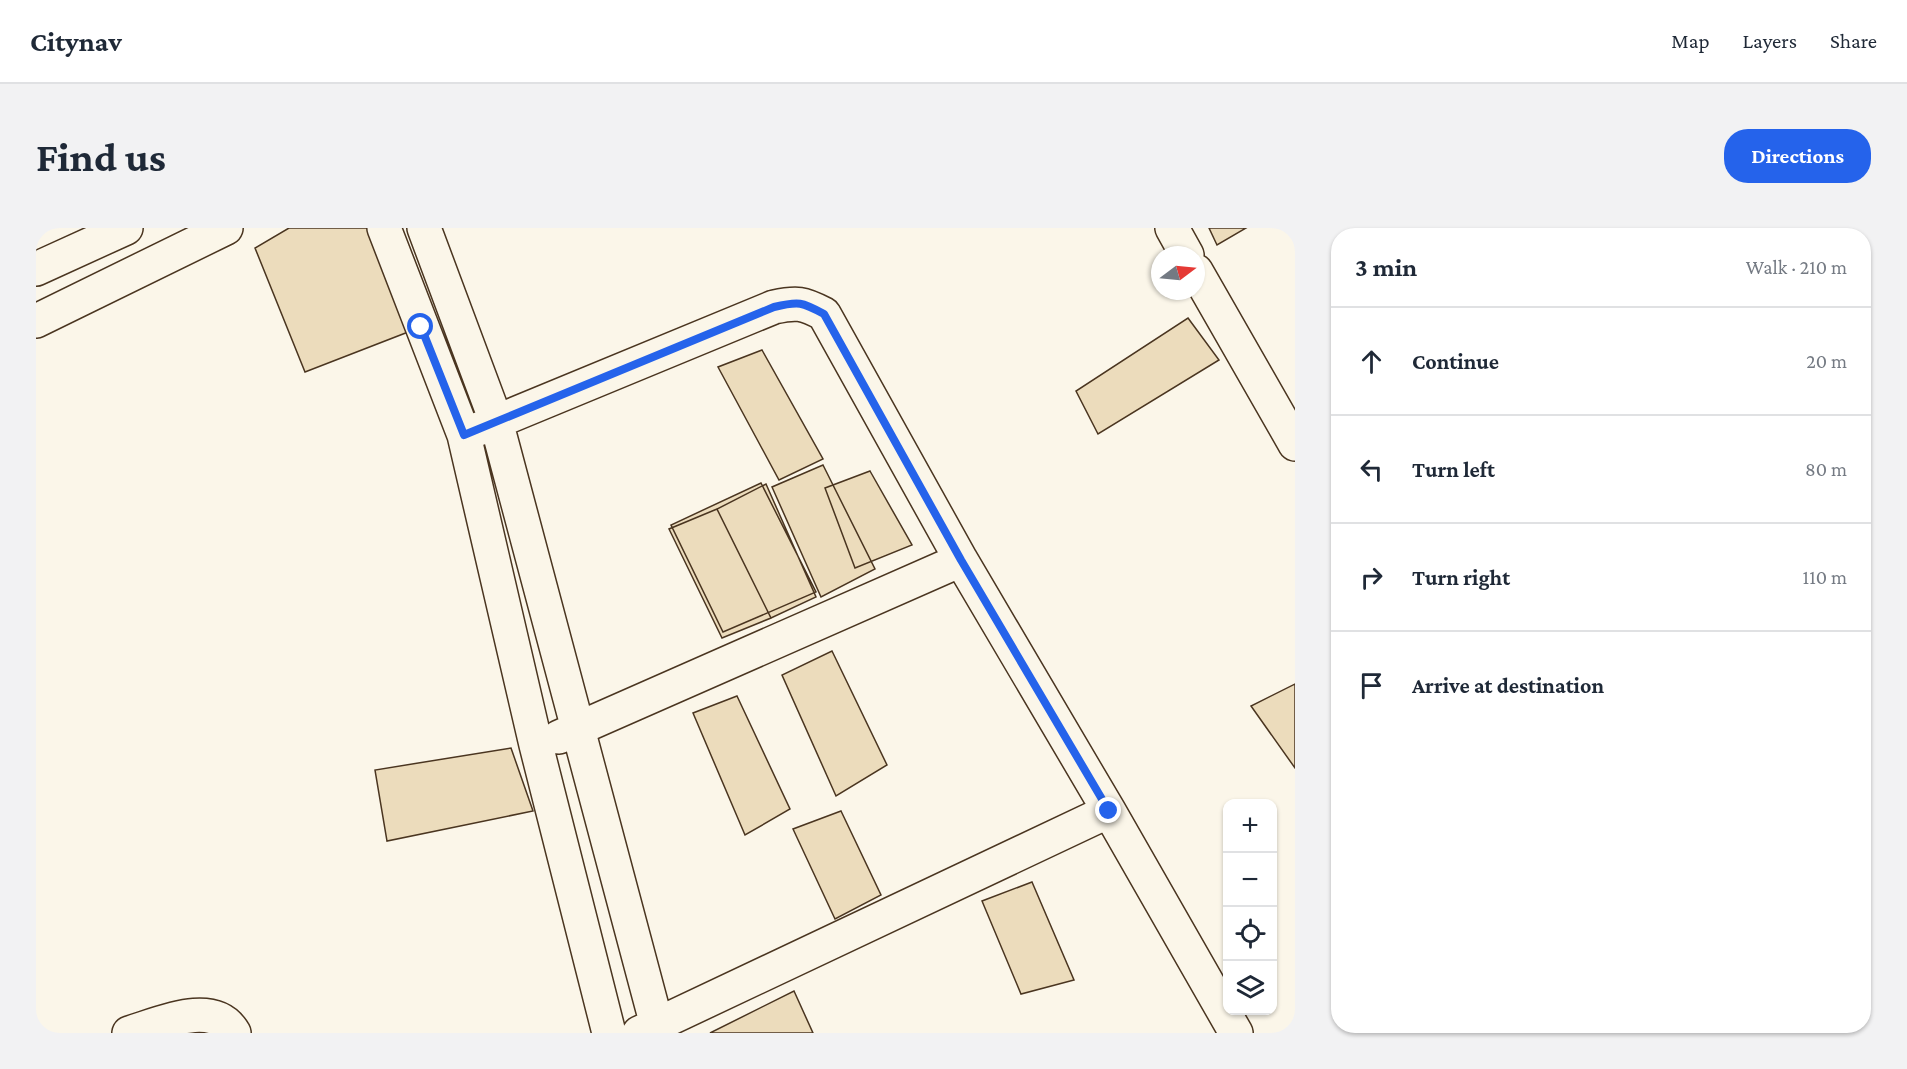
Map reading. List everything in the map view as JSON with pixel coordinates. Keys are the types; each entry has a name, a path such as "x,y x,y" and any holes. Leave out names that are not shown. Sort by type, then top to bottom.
{"street":[{"path":"36,269 126,228"},
{"path":"36,321 226,228"},
{"path":"384,228 464,435 536,745 609,1033"},
{"path":"424,228 496,421 579,729 652,1030 1109,811"},
{"path":"1172,228 1182,246"},
{"path":"1205,287 1295,444"},
{"path":"464,435 774,307 792,303 805,304 824,314 961,560 1236,1033"},
{"path":"536,745 579,729 961,560"},
{"path":"129,1033 194,1014 216,1016 234,1033"}],"building":[{"path":"289,228 374,228 421,327 305,372 255,248"},
{"path":"1209,228 1246,228 1217,245"},
{"path":"1188,318 1219,360 1098,434 1076,391"},
{"path":"762,350 823,459 779,480 718,367"},
{"path":"823,465 875,569 821,597 772,487"},
{"path":"870,471 912,545 855,568 825,488"},
{"path":"761,483 816,592 723,632 671,525"},
{"path":"766,484 816,597 771,618 717,509"},
{"path":"717,509 771,618 722,638 669,529"},
{"path":"832,651 887,765 836,796 782,675"},
{"path":"1295,684 1295,768 1251,706"},
{"path":"737,696 790,809 745,835 693,713"},
{"path":"511,748 533,811 387,841 375,770"},
{"path":"841,811 881,895 835,919 793,829"},
{"path":"1032,882 1074,980 1021,994 982,901"},
{"path":"794,991 813,1033 710,1033"}],"route":[{"path":"421,327 464,435 774,307 792,303 805,304 824,314 961,560 1109,811"}]}
